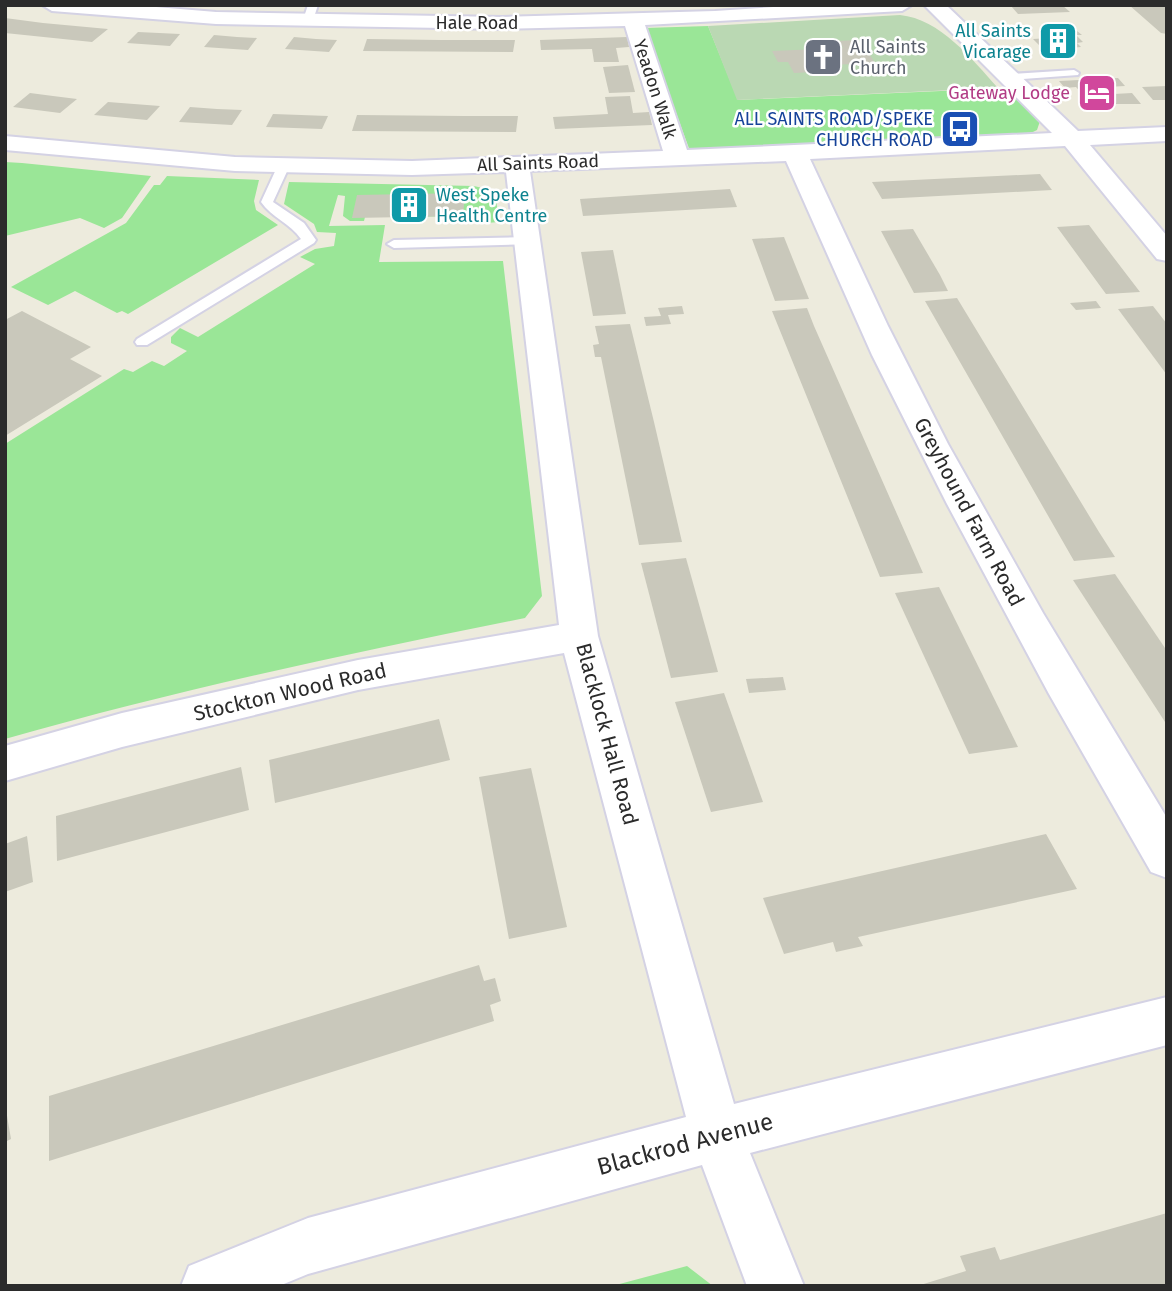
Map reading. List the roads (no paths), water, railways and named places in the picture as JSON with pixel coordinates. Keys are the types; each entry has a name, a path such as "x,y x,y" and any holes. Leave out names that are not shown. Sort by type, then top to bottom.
{"street":[{"name":"Hale Road","path":"52,5 311,13 502,23 764,9 902,5"},
{"path":"934,5 1072,139 1167,253"},
{"name":"Yeadon Walk","path":"645,15 677,157"},
{"name":"All Saints Road","path":"5,143 235,164 412,168 796,153 1167,134"},
{"name":"Greyhound Farm Road","path":"796,153 900,381 966,509 1063,686 1167,858"},
{"name":"Blacklock Hall Road","path":"517,164 579,636 717,1135 776,1286"},
{"name":"Stockton Wood Road","path":"5,764 122,730 358,675 579,636"},
{"name":"Blackrod Avenue","path":"209,1286 308,1246 717,1135 1167,1021"}],"lane":[{"path":"1010,77 1074,74"},
{"path":"142,342 309,240 299,226 272,209 267,202 284,165"},
{"path":"394,244 527,241"}],"place":[{"name":"All Saints Vicarage","path":"1058,41"},
{"name":"All Saints Church","path":"823,57"},
{"name":"Gateway Lodge","path":"1097,93"},
{"name":"ALL SAINTS ROAD/SPEKE CHURCH ROAD","path":"960,129"},
{"name":"West Speke Health Centre","path":"409,205"}]}
